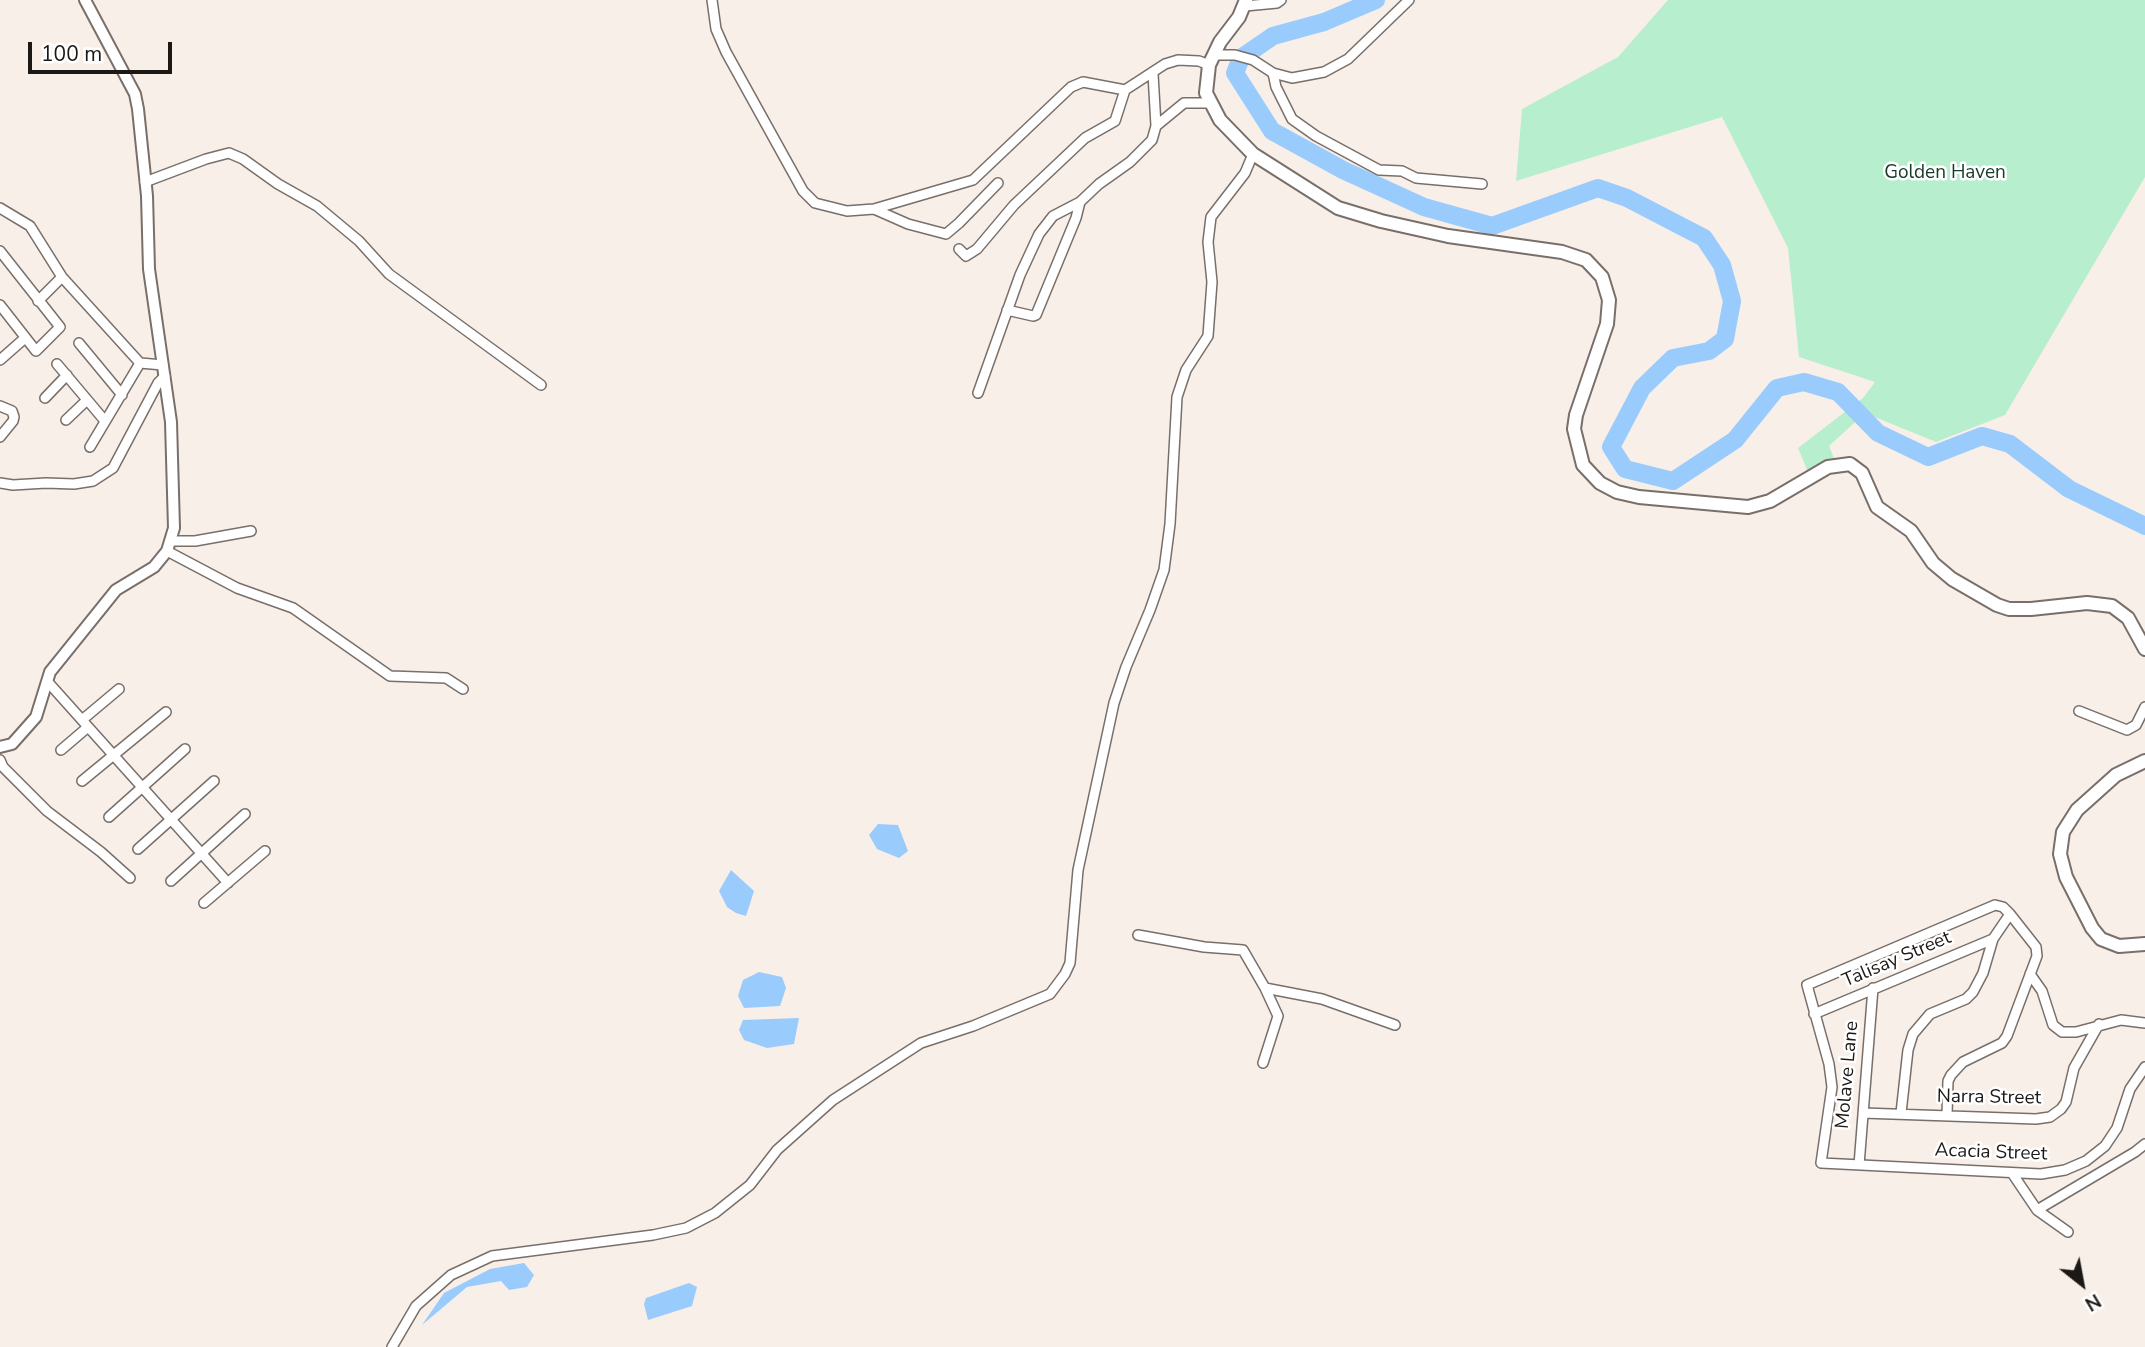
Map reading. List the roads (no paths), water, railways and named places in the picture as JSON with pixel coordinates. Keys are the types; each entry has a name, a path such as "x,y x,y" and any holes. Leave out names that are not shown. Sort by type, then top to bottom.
{"main road":[{"path":"1246,3 1211,60 1206,93 1209,103 1229,131 1253,154 1338,208 1448,236 1562,252 1586,260 1595,268 1606,288 1609,312 1574,429 1583,465 1591,476 1608,488 1639,497 1748,507 1770,501 1828,467 1850,464 1862,473 1877,507 1912,531 1933,563 1952,579 2009,609 2087,603 2112,606 2128,618 2145,649"},
{"path":"2145,761 2116,775 2077,810 2063,832 2060,854 2066,877 2092,928 2101,939 2119,946 2145,944"}],"street":[{"path":"0,747 12,744 36,718 50,672 116,590 154,567 169,546 174,528 171,422 149,269 145,182 135,94 85,0"},
{"path":"712,0 716,29 726,52 803,191 815,203 847,211 874,209 973,180 1071,87 1083,82 1125,90 1165,64 1178,60 1211,60 1235,55 1253,60 1273,73 1302,78 1324,72 1348,59 1409,0"},
{"path":"1246,3 1277,3 1281,0"},
{"path":"1273,73 1276,87 1292,119 1316,136 1379,170 1402,171 1416,178 1482,184"},
{"path":"978,393 1020,275 1039,234 1053,216 1080,202 1099,184 1130,162 1152,140 1156,126 1153,74"},
{"path":"959,249 966,256 977,249 1014,205 1085,138 1115,121 1125,90"},
{"path":"1156,126 1184,103 1209,103"},
{"path":"145,182 229,153 243,159 278,184 317,206 359,241 389,274 541,385"},
{"path":"391,1347 416,1306 451,1275 492,1256 653,1235 686,1228 715,1213 750,1185 777,1150 843,1094 921,1043 973,1026 1050,994 1065,974 1070,963 1078,870 1114,703 1164,570 1170,524 1177,397 1186,370 1208,337 1212,282 1208,242 1211,217 1245,173 1253,154"},
{"path":"874,209 908,224 946,234 998,183"},
{"path":"1007,310 1033,316 1038,312 1080,202"},
{"path":"0,208 30,226 62,277 139,363 164,370"},
{"path":"0,251 60,327 36,351 2,311"},
{"path":"38,302 62,277"},
{"path":"0,360 25,338"},
{"path":"79,343 122,395"},
{"path":"90,447 139,363"},
{"path":"57,364 105,421"},
{"path":"0,483 74,484 93,481 113,468 164,370"},
{"path":"45,398 66,375"},
{"path":"66,420 87,400"},
{"path":"0,406 12,411 14,417 0,437"},
{"path":"169,546 251,531"},
{"path":"169,546 237,588 293,608 390,676 412,679 446,678 463,689"},
{"path":"47,681 228,883"},
{"path":"61,750 120,689"},
{"path":"2079,711 2127,730 2136,725 2145,707"},
{"path":"82,781 166,712"},
{"path":"109,817 185,749"},
{"path":"0,760 3,767 47,811 130,878"},
{"path":"138,849 214,781"},
{"path":"171,881 245,814"},
{"path":"204,903 265,851"},
{"path":"1814,1014 1807,985 1992,906 2000,906 2010,914 2037,949 2037,956 2007,1036 2002,1042 1963,1062 1951,1075 1948,1081 1947,1115"},
{"path":"1901,1113 1905,1070 1913,1034 1930,1014 1966,999 1973,992 1980,982 1993,939 2010,914"},
{"path":"1138,935 1204,947 1243,950 1278,1016 1263,1063"},
{"name":"Talisay Street","path":"1814,1014 1993,939"},
{"path":"2030,974 2042,991 2053,1025 2057,1029 2076,1032 2121,1020 2145,1023"},
{"path":"1265,988 1322,999 1395,1025"},
{"name":"Molave Lane","path":"1859,1164 1873,988"},
{"name":"Acacia Street","path":"1814,1014 1829,1064 1832,1087 1821,1163 2041,1174 2066,1170 2105,1146 2117,1128 2130,1089 2145,1067"},
{"name":"Narra Street","path":"1863,1113 2036,1119 2056,1113 2066,1102 2078,1059 2099,1024"},
{"path":"2037,1210 2145,1144"},
{"path":"2012,1173 2037,1210 2068,1232"}],"water":[{"path":"878,824 898,825 908,851 899,858 877,849 869,835"},
{"path":"731,870 754,891 746,916 727,907 719,891"},
{"path":"759,972 782,977 786,988 780,1006 744,1008 738,996 743,980"},
{"path":"799,1018 794,1044 767,1048 744,1040 739,1030 743,1020"},
{"path":"524,1263 534,1275 527,1287 509,1290 501,1281 467,1287 422,1325 444,1293 490,1269"},
{"path":"689,1283 697,1287 692,1306 648,1320 644,1304 646,1298"}],"waterway":[{"path":"1376,0 1324,22 1273,36 1241,58 1235,73 1272,131 1343,170 1424,207 1492,226 1598,188 1627,198 1704,238 1722,265 1732,301 1725,339 1709,351 1673,358 1642,388 1611,447 1625,469 1673,481 1735,440 1777,388 1804,382 1838,392 1878,433 1928,457 1982,436 2010,444 2069,489 2145,526"}],"park label":[{"name":"Golden Haven","path":"1945,173"}]}
